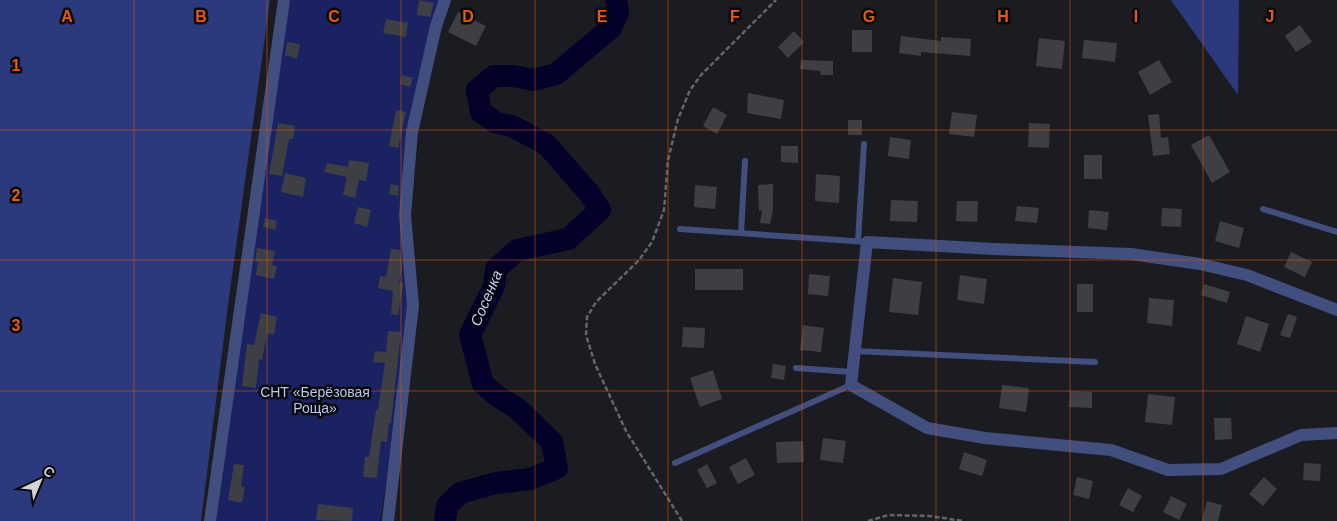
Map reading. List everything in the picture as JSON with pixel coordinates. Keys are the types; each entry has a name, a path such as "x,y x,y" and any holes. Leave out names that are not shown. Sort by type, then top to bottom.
{"street":[{"path":"210,521 284,0"},
{"path":"388,521 413,305 405,215 412,132 436,26 445,0"},
{"path":"1337,310 1247,275 1200,264 1130,254 862,241 851,378 926,428 985,438 1111,450 1168,470 1221,469 1301,435 1337,433"}],"lane":[{"path":"680,229 862,241 864,144"},
{"path":"741,233 745,161"},
{"path":"1263,209 1337,232"},
{"path":"854,351 1095,362"},
{"path":"796,368 851,378"},
{"path":"675,463 851,378"}],"path":[{"path":"682,521 626,431 595,364 586,335 587,317 596,302 639,260 652,242 664,210 668,160 678,119 690,90 701,75 776,0"},
{"path":"868,521 889,516 930,516 963,521"}],"green space":[{"name":"СНТ «Берёзовая Роща»","path":"285,0 441,0 405,173 410,306 395,425 380,521 216,521"}],"shaded area":[{"path":"0,0 270,0 228,305 201,521 0,521"},
{"path":"1171,0 1239,0 1238,95"}],"building":[{"path":"419,0 434,3 430,17 417,15"},
{"path":"458,12 486,26 476,46 448,32"},
{"path":"386,19 408,23 406,37 383,33"},
{"path":"1300,25 1312,42 1296,52 1285,36"},
{"path":"852,30 872,30 872,52 852,52"},
{"path":"794,31 804,42 788,58 778,47"},
{"path":"901,36 941,41 941,37 971,39 970,56 921,52 921,56 899,53"},
{"path":"1039,38 1065,41 1062,69 1036,66"},
{"path":"1084,40 1117,43 1115,62 1082,58"},
{"path":"287,42 300,44 297,59 285,55"},
{"path":"801,60 833,61 833,75 821,75 820,71 800,69"},
{"path":"1159,60 1172,82 1150,95 1138,72"},
{"path":"402,75 413,78 410,87 400,84"},
{"path":"748,93 784,100 781,119 747,113"},
{"path":"713,107 727,115 717,134 703,126"},
{"path":"396,110 406,112 398,148 389,146"},
{"path":"952,112 977,115 974,137 949,134"},
{"path":"1159,114 1161,138 1168,137 1170,154 1153,156 1148,115"},
{"path":"848,120 862,120 862,135 848,135"},
{"path":"278,123 295,126 293,139 289,139 282,176 269,174"},
{"path":"1029,123 1050,124 1049,148 1028,147"},
{"path":"1209,135 1230,172 1212,183 1191,145"},
{"path":"890,137 911,140 909,159 888,156"},
{"path":"781,146 798,146 798,163 781,162"},
{"path":"1084,155 1102,155 1102,179 1084,179"},
{"path":"349,160 369,163 366,181 359,180 355,198 343,195 347,177 324,172 327,163 348,167"},
{"path":"285,173 306,178 303,197 281,192"},
{"path":"816,174 840,176 839,203 815,201"},
{"path":"391,184 399,186 398,196 389,194"},
{"path":"773,184 773,210 770,224 760,223 762,210 759,211 758,185"},
{"path":"695,185 717,187 715,209 694,207"},
{"path":"891,200 918,201 917,222 890,221"},
{"path":"957,201 978,201 977,222 956,221"},
{"path":"1017,206 1039,208 1037,223 1015,221"},
{"path":"358,207 371,210 367,227 354,223"},
{"path":"1162,208 1182,209 1181,227 1161,226"},
{"path":"1089,210 1109,212 1107,230 1088,228"},
{"path":"265,218 277,221 275,230 263,227"},
{"path":"1220,221 1244,228 1239,248 1215,241"},
{"path":"257,248 275,251 272,265 277,266 274,279 256,275 258,262 255,261"},
{"path":"391,249 400,250 402,268 399,282 403,283 403,287 398,315 391,314 393,291 378,288 380,276 386,277"},
{"path":"1291,252 1312,262 1305,277 1284,267"},
{"path":"695,269 743,269 743,290 695,290"},
{"path":"809,274 830,276 828,296 808,294"},
{"path":"960,275 987,279 984,304 957,300"},
{"path":"893,278 922,282 918,315 889,312"},
{"path":"1077,284 1093,284 1093,312 1077,312"},
{"path":"1204,284 1230,292 1227,303 1201,295"},
{"path":"1149,298 1174,300 1172,326 1147,323"},
{"path":"261,313 277,317 274,335 267,333 262,360 259,359 256,388 242,386 247,344 254,345"},
{"path":"1288,314 1297,317 1290,338 1280,335"},
{"path":"1246,316 1269,324 1260,352 1237,344"},
{"path":"803,325 824,328 821,352 800,350"},
{"path":"683,327 705,328 704,348 682,347"},
{"path":"388,331 401,332 391,423 389,423 387,442 381,441 377,478 363,477 365,457 369,457 385,363 373,362 375,351 386,352"},
{"path":"773,364 786,366 784,380 771,378"},
{"path":"713,370 722,399 700,407 690,378"},
{"path":"1002,385 1029,388 1026,412 999,408"},
{"path":"1070,391 1092,392 1092,408 1069,407"},
{"path":"1148,394 1175,397 1172,425 1145,422"},
{"path":"1214,418 1231,418 1232,439 1215,440"},
{"path":"823,438 846,441 843,463 820,460"},
{"path":"803,441 804,462 777,463 776,442"},
{"path":"964,452 987,460 982,476 959,469"},
{"path":"746,458 755,475 738,484 729,467"},
{"path":"1304,463 1321,464 1320,481 1303,480"},
{"path":"234,464 244,465 241,486 245,487 242,503 228,500"},
{"path":"707,464 717,483 707,488 697,470"},
{"path":"1077,477 1093,481 1089,499 1073,495"},
{"path":"1264,477 1277,489 1263,506 1249,494"},
{"path":"1128,488 1142,496 1133,512 1119,505"},
{"path":"1171,496 1187,504 1179,520 1163,512"},
{"path":"1207,501 1222,505 1218,521 1202,521"},
{"path":"318,504 353,508 352,521 316,520"}],"waterway":[{"name":"Сосенка","path":"445,521 447,506 460,493 496,483 530,479 557,468 552,442 518,409 497,396 483,384 470,335 494,286 496,269 517,250 568,239 600,210 589,193 547,145 512,126 497,123 481,112 477,90 494,76 513,76 533,80 556,74 611,28 618,12 616,0"}]}
